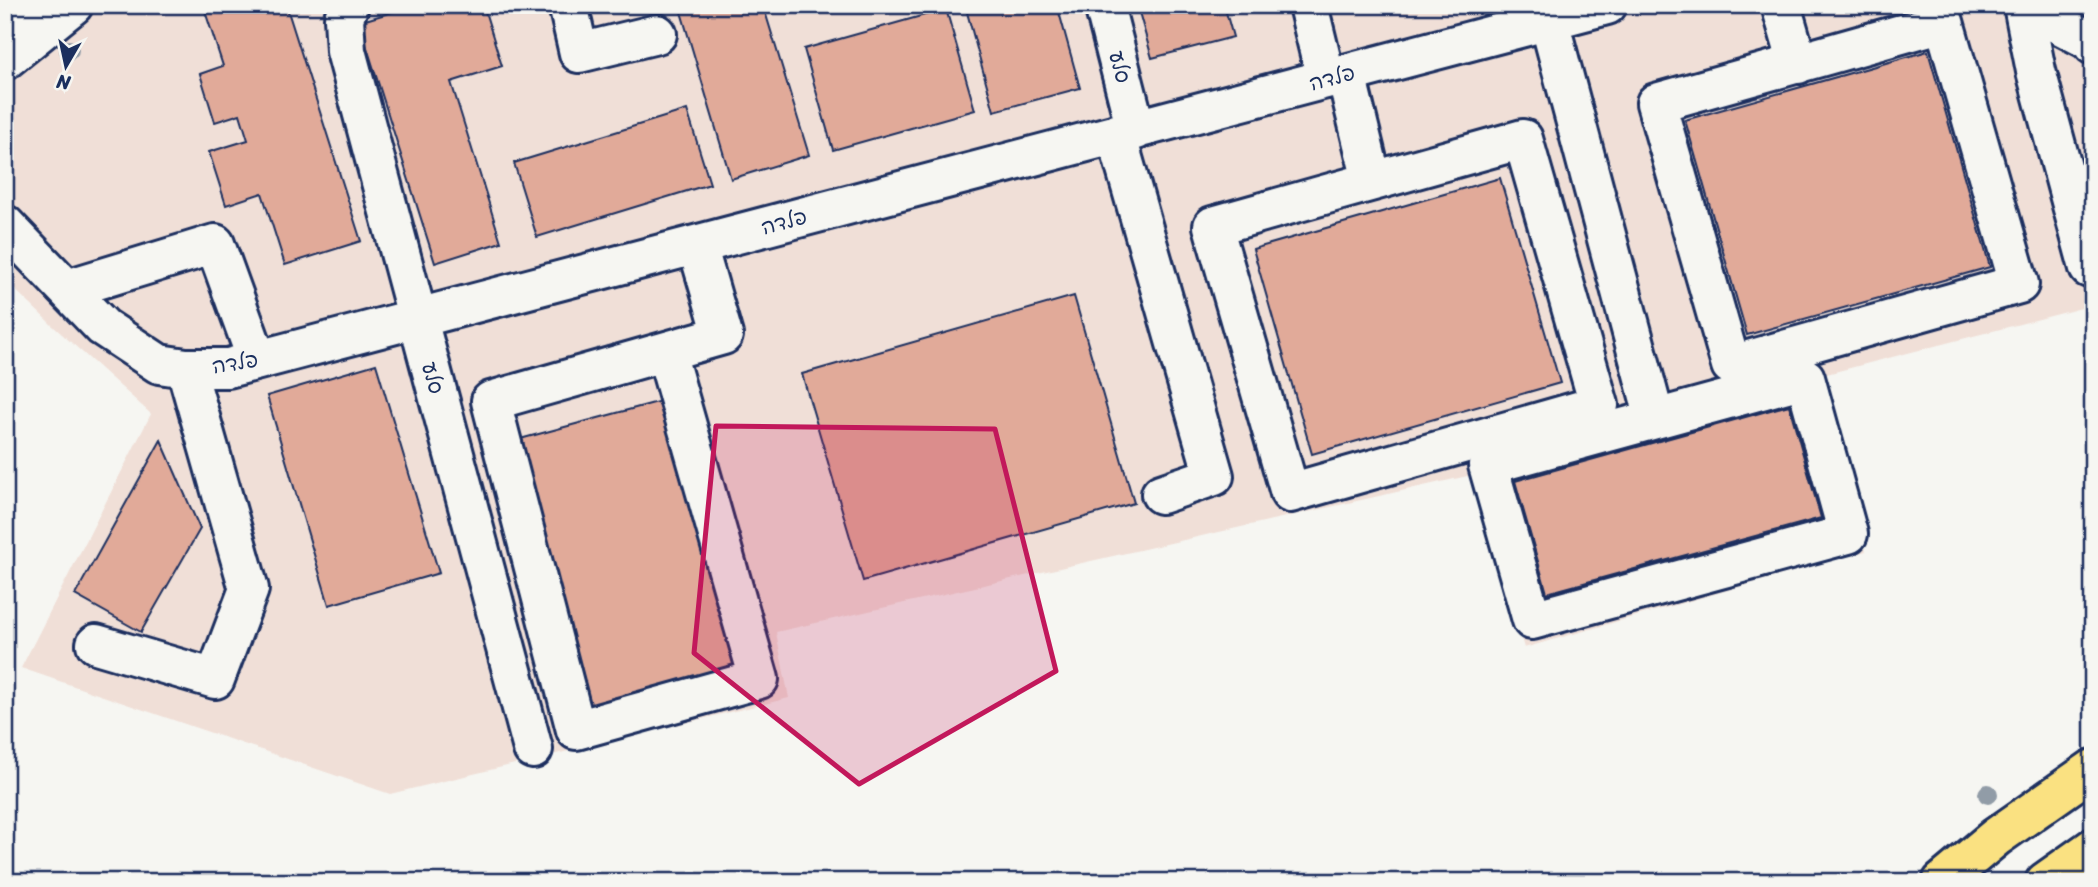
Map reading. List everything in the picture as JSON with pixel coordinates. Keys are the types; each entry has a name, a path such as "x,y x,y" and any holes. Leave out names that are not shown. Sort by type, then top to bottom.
{"highway":[{"path":"1942,882 1996,837 2093,769"},
{"path":"2045,882 2093,848"}],"street":[{"path":"5,60 26,20 73,5"},
{"name":"סלע","path":"349,5 344,18 346,51 533,749"},
{"path":"568,5 579,53 657,34"},
{"name":"סלע","path":"1104,5 1126,132 1214,477 1161,494"},
{"path":"1308,5 1372,181"},
{"name":"פלדה","path":"5,225 103,327 159,364 186,368 229,368 1608,5"},
{"path":"1781,5 1798,64"},
{"path":"2026,5 2091,41 2093,45"},
{"path":"2026,5 2036,71 2089,268"},
{"path":"1549,21 1655,419"},
{"path":"1944,22 2019,284 1731,365 1656,103 1798,64 1944,22"},
{"path":"1523,139 1599,405 1290,493 1213,226 1372,181 1523,139"},
{"path":"66,289 215,244 257,360"},
{"path":"666,352 759,679 576,730 491,401 723,335 697,245"},
{"path":"96,644 215,679 248,589 186,368"},
{"path":"1805,379 1848,534 1532,620 1488,465 1655,419 1805,379"}],"highlighted area":[{"path":"716,426 995,429 1056,671 859,784 694,653"}],"shaded area":[{"path":"5,5 2093,5 2093,305 1819,376 1866,551 1524,648 1472,475 776,632 789,698 390,794 21,668 151,414 5,280"}],"building":[{"path":"203,5 286,5 361,241 285,265 262,193 226,205 209,152 248,140 240,114 215,122 200,74 223,66"},
{"path":"415,5 483,5 502,66 451,82 501,242 435,263 359,22"},
{"path":"679,5 763,5 809,155 731,179"},
{"path":"965,5 1057,5 1080,88 994,111"},
{"path":"1137,5 1224,5 1233,37 1152,58"},
{"path":"946,9 975,110 833,150 804,49"},
{"path":"1928,51 1990,267 1747,335 1685,120"},
{"path":"687,110 710,184 537,237 514,163"},
{"path":"1500,178 1560,383 1312,454 1253,249"},
{"path":"1074,296 1134,503 863,581 802,374"},
{"path":"376,364 439,573 329,605 267,396"},
{"path":"665,400 740,671 584,713 509,442"},
{"path":"1789,405 1821,518 1547,593 1515,481"},
{"path":"161,440 200,529 141,632 75,595"}]}
